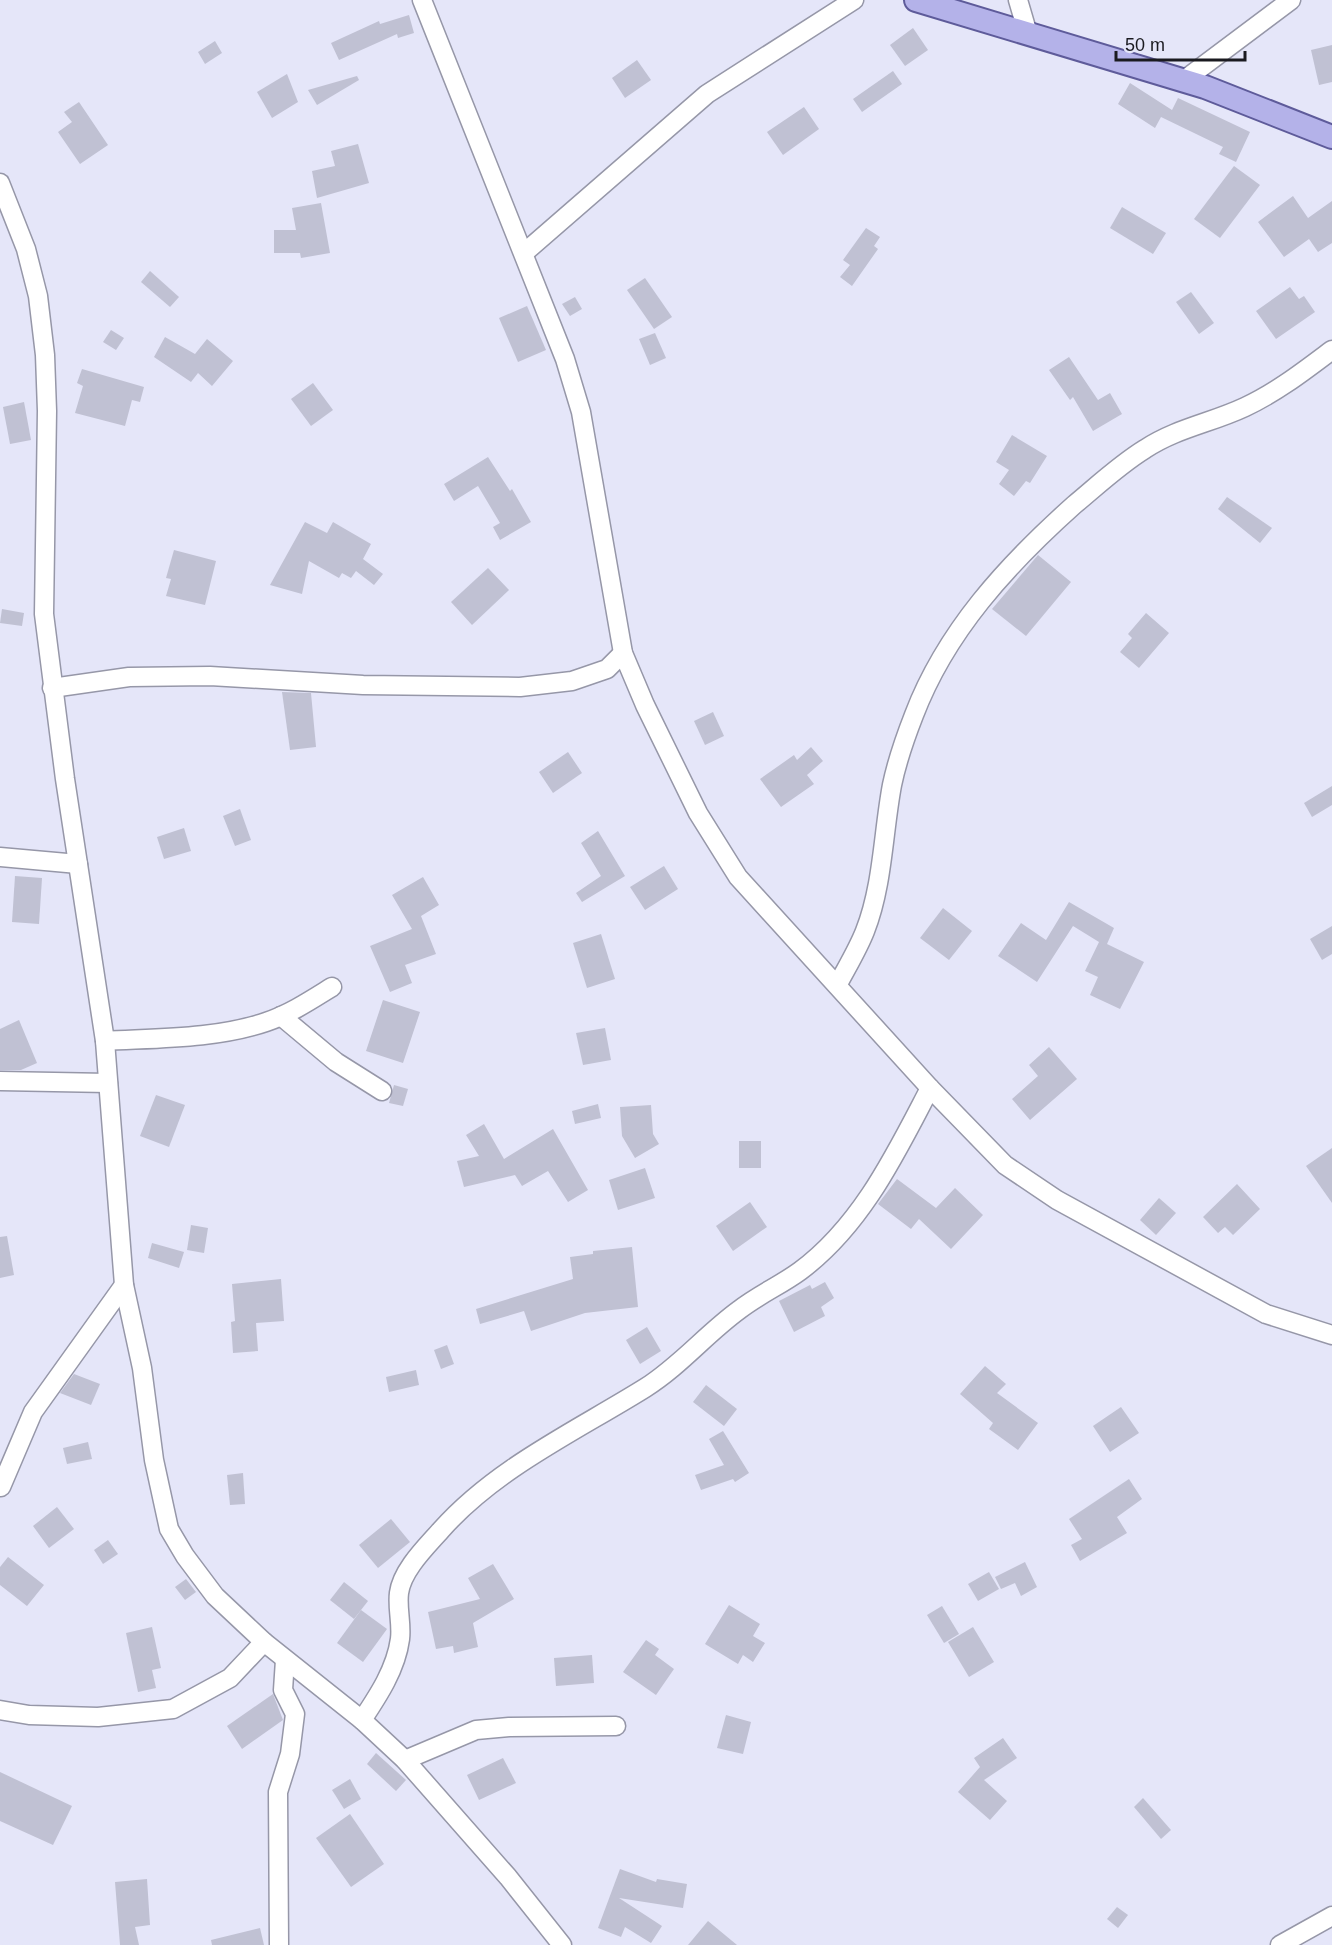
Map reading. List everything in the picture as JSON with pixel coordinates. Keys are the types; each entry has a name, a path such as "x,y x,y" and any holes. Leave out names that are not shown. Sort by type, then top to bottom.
{"main road":[{"path":"916,0 1183,81 1332,137"}],"street":[{"path":"422,0 565,359 581,412 623,653 689,795 738,877 838,984 930,1088 1005,1165 1057,1200 1266,1314 1332,1335"},
{"path":"524,253 707,94 854,0"},
{"path":"1018,0 1028,34"},
{"path":"1183,81 1291,0"},
{"path":"0,183 26,249 38,296 45,355 47,411 44,614 52,688 105,1041 124,1285 142,1368 154,1460 169,1529 185,1556 215,1596 264,1642 362,1720 405,1760 508,1877 562,1945"},
{"path":"838,984 865,931 877,888 892,783 901,752 937,663 962,624 1000,577 1047,530 1127,462 1180,429 1244,407 1280,388 1332,350"},
{"path":"52,688 129,677 210,676 363,685 520,687 572,681 608,669 623,653"},
{"path":"0,857 78,864"},
{"path":"105,1041 224,1031 266,1022 301,1007 332,987"},
{"path":"281,1016 336,1062 382,1090"},
{"path":"0,1081 108,1083"},
{"path":"362,1720 386,1684 400,1640 399,1593 409,1570 443,1528 484,1490 547,1446 648,1386 691,1354 740,1309 800,1270 831,1244 850,1223 892,1161 930,1088"},
{"path":"2,1487 33,1412 124,1285"},
{"path":"0,1710 29,1714 98,1717 173,1709 230,1678 264,1642"},
{"path":"279,1945 278,1792 290,1754 295,1714 283,1690 285,1660"},
{"path":"405,1760 476,1730 509,1727 616,1726"},
{"path":"1280,1945 1332,1916"}],"building":[{"path":"409,15 414,33 398,38 397,34 339,60 331,43 379,21 380,24"},
{"path":"913,28 928,50 905,66 890,45"},
{"path":"215,41 222,53 205,64 198,52"},
{"path":"1332,45 1332,82 1319,85 1311,50"},
{"path":"637,60 651,80 625,98 612,78"},
{"path":"893,71 902,84 862,112 853,99"},
{"path":"287,74 298,102 272,118 257,92"},
{"path":"357,76 359,80 317,105 308,90"},
{"path":"1130,83 1172,110 1178,98 1250,132 1236,162 1219,154 1223,147 1161,117 1155,128 1118,104"},
{"path":"79,102 108,145 80,164 58,132 72,122 64,112"},
{"path":"804,107 819,129 783,155 767,132"},
{"path":"358,144 369,183 317,198 312,171 335,166 331,151"},
{"path":"1234,166 1260,185 1220,238 1194,219"},
{"path":"1293,196 1308,218 1332,201 1332,243 1318,252 1309,239 1284,257 1258,222"},
{"path":"321,203 330,253 301,258 300,253 274,253 274,230 296,230 292,208"},
{"path":"1122,207 1166,233 1153,254 1110,228"},
{"path":"866,228 880,237 874,246 878,249 852,286 840,277 850,265 843,260"},
{"path":"150,271 179,297 170,307 141,282"},
{"path":"645,278 672,317 654,329 627,290"},
{"path":"1290,287 1299,299 1304,296 1315,312 1276,339 1256,311"},
{"path":"1191,292 1214,323 1199,334 1176,302"},
{"path":"575,297 582,309 570,316 562,304"},
{"path":"527,306 546,350 518,362 499,318"},
{"path":"111,330 124,338 116,350 103,342"},
{"path":"655,333 666,358 650,365 639,339"},
{"path":"165,337 195,354 207,339 233,361 212,386 198,373 191,382 154,357"},
{"path":"1069,357 1098,400 1110,393 1122,414 1093,431 1073,397 1070,400 1049,370"},
{"path":"82,369 144,387 140,402 132,400 125,426 75,413 83,386 77,383"},
{"path":"313,383 333,410 311,426 291,399"},
{"path":"24,402 31,440 10,444 3,407"},
{"path":"1012,435 1047,456 1030,483 1026,481 1014,496 999,484 1009,470 996,462"},
{"path":"488,457 510,491 512,489 531,522 500,540 493,527 500,523 478,486 454,501 444,484"},
{"path":"1227,497 1272,528 1260,543 1218,509"},
{"path":"305,522 327,533 333,522 371,544 363,559 383,574 374,585 356,571 351,578 342,573 339,578 309,561 302,594 270,585"},
{"path":"174,550 216,561 205,605 166,596 171,579 166,578"},
{"path":"1038,555 1071,582 1026,636 992,609"},
{"path":"488,568 509,590 472,625 451,602"},
{"path":"2,609 24,613 22,626 0,623"},
{"path":"1146,613 1169,633 1139,668 1120,652 1132,638 1128,634"},
{"path":"282,692 311,693 316,747 290,750"},
{"path":"713,712 724,736 705,745 694,721"},
{"path":"811,747 823,761 807,775 814,784 781,807 760,779 794,755 797,760"},
{"path":"568,752 582,773 553,793 539,772"},
{"path":"1332,786 1332,805 1312,817 1304,803"},
{"path":"240,809 251,840 235,846 223,816"},
{"path":"184,828 191,851 164,859 157,837"},
{"path":"598,831 625,876 582,902 576,893 601,876 581,843"},
{"path":"664,866 678,889 645,910 630,887"},
{"path":"15,876 42,878 39,924 12,922"},
{"path":"423,877 439,905 421,916 436,954 405,965 412,983 390,992 370,946 412,929 392,895"},
{"path":"1069,902 1114,928 1107,944 1144,962 1120,1009 1090,995 1098,977 1085,971 1099,942 1073,926 1037,982 998,956 1021,923 1046,940"},
{"path":"943,908 972,931 949,960 920,938"},
{"path":"1332,926 1332,954 1322,960 1310,939"},
{"path":"601,934 615,979 587,988 573,943"},
{"path":"383,1000 420,1012 403,1063 366,1051"},
{"path":"19,1020 37,1063 21,1070 0,1070 0,1029"},
{"path":"605,1028 611,1060 583,1065 576,1033"},
{"path":"1049,1047 1077,1079 1030,1120 1012,1099 1038,1076 1029,1065"},
{"path":"394,1085 408,1089 403,1106 389,1103"},
{"path":"156,1095 185,1105 169,1147 140,1136"},
{"path":"598,1104 601,1118 575,1124 572,1111"},
{"path":"651,1105 653,1134 659,1144 635,1158 622,1136 620,1107"},
{"path":"484,1124 504,1159 553,1129 588,1190 568,1202 548,1171 522,1186 515,1175 464,1187 457,1161 479,1156 466,1135"},
{"path":"739,1141 761,1141 761,1168 739,1168"},
{"path":"1332,1148 1332,1203 1306,1166"},
{"path":"645,1168 655,1198 618,1210 609,1180"},
{"path":"897,1179 936,1208 955,1188 983,1215 951,1249 919,1219 911,1229 878,1204"},
{"path":"1237,1184 1260,1209 1233,1235 1225,1227 1218,1233 1203,1217"},
{"path":"1159,1198 1176,1213 1156,1235 1140,1220"},
{"path":"750,1202 767,1227 733,1251 716,1226"},
{"path":"191,1225 208,1228 204,1253 187,1250"},
{"path":"7,1236 14,1275 0,1278 0,1237"},
{"path":"152,1243 184,1252 179,1268 148,1258"},
{"path":"632,1247 638,1307 585,1313 531,1331 524,1311 480,1324 476,1309 573,1279 570,1257 593,1254 593,1251"},
{"path":"281,1279 284,1321 256,1323 258,1351 233,1353 231,1322 235,1321 232,1284"},
{"path":"825,1282 834,1298 821,1307 825,1316 794,1332 779,1301 810,1285 812,1289"},
{"path":"647,1327 661,1351 640,1364 626,1340"},
{"path":"447,1345 454,1364 441,1369 434,1350"},
{"path":"985,1366 1006,1384 997,1393 1038,1423 1018,1450 989,1429 993,1423 960,1394"},
{"path":"416,1370 419,1385 389,1392 386,1377"},
{"path":"74,1374 100,1384 91,1405 60,1393"},
{"path":"706,1385 737,1409 724,1426 693,1402"},
{"path":"1121,1407 1139,1433 1110,1452 1093,1426"},
{"path":"723,1431 749,1473 735,1482 733,1479 701,1490 695,1475 724,1465 709,1439"},
{"path":"88,1442 92,1459 67,1464 63,1448"},
{"path":"243,1473 245,1504 230,1505 227,1475"},
{"path":"1129,1479 1142,1499 1117,1517 1127,1533 1080,1561 1071,1545 1082,1539 1069,1519"},
{"path":"57,1507 74,1529 49,1548 33,1526"},
{"path":"391,1519 410,1542 378,1568 359,1545"},
{"path":"108,1540 118,1554 103,1564 94,1550"},
{"path":"8,1557 44,1585 27,1606 0,1585 0,1567"},
{"path":"1025,1562 1037,1587 1021,1596 1015,1583 1001,1589 995,1577"},
{"path":"493,1564 514,1599 473,1623 478,1647 454,1653 453,1646 436,1649 428,1612 480,1599 468,1578"},
{"path":"989,1572 999,1589 978,1601 968,1584"},
{"path":"186,1579 196,1592 185,1600 175,1587"},
{"path":"344,1582 368,1601 354,1619 330,1600"},
{"path":"729,1605 760,1624 753,1636 765,1643 753,1662 743,1655 738,1664 705,1644"},
{"path":"942,1606 959,1634 944,1643 927,1615"},
{"path":"361,1610 387,1629 363,1662 337,1643"},
{"path":"152,1627 161,1668 152,1670 156,1688 138,1692 126,1633"},
{"path":"973,1627 994,1662 969,1677 948,1642"},
{"path":"646,1640 659,1649 655,1655 674,1669 656,1695 623,1672"},
{"path":"592,1655 594,1683 556,1686 554,1658"},
{"path":"273,1694 283,1720 242,1749 227,1726"},
{"path":"726,1715 751,1722 743,1754 717,1748"},
{"path":"1003,1738 1017,1758 984,1780 1007,1801 990,1820 958,1792 980,1767 974,1758"},
{"path":"376,1753 406,1780 396,1791 367,1764"},
{"path":"503,1758 516,1783 479,1800 467,1775"},
{"path":"0,1772 72,1806 53,1845 0,1821"},
{"path":"350,1779 361,1799 344,1809 332,1790"},
{"path":"1143,1798 1171,1830 1161,1839 1134,1807"},
{"path":"350,1814 384,1864 351,1887 316,1838"},
{"path":"620,1869 656,1882 657,1879 687,1884 683,1908 619,1898 662,1926 651,1943 625,1927 621,1937 598,1928"},
{"path":"147,1879 150,1925 135,1927 139,1945 120,1945 115,1882"},
{"path":"1117,1907 1128,1915 1118,1928 1107,1919"},
{"path":"708,1921 737,1945 688,1945"},
{"path":"260,1928 264,1945 212,1945 211,1940"}]}
